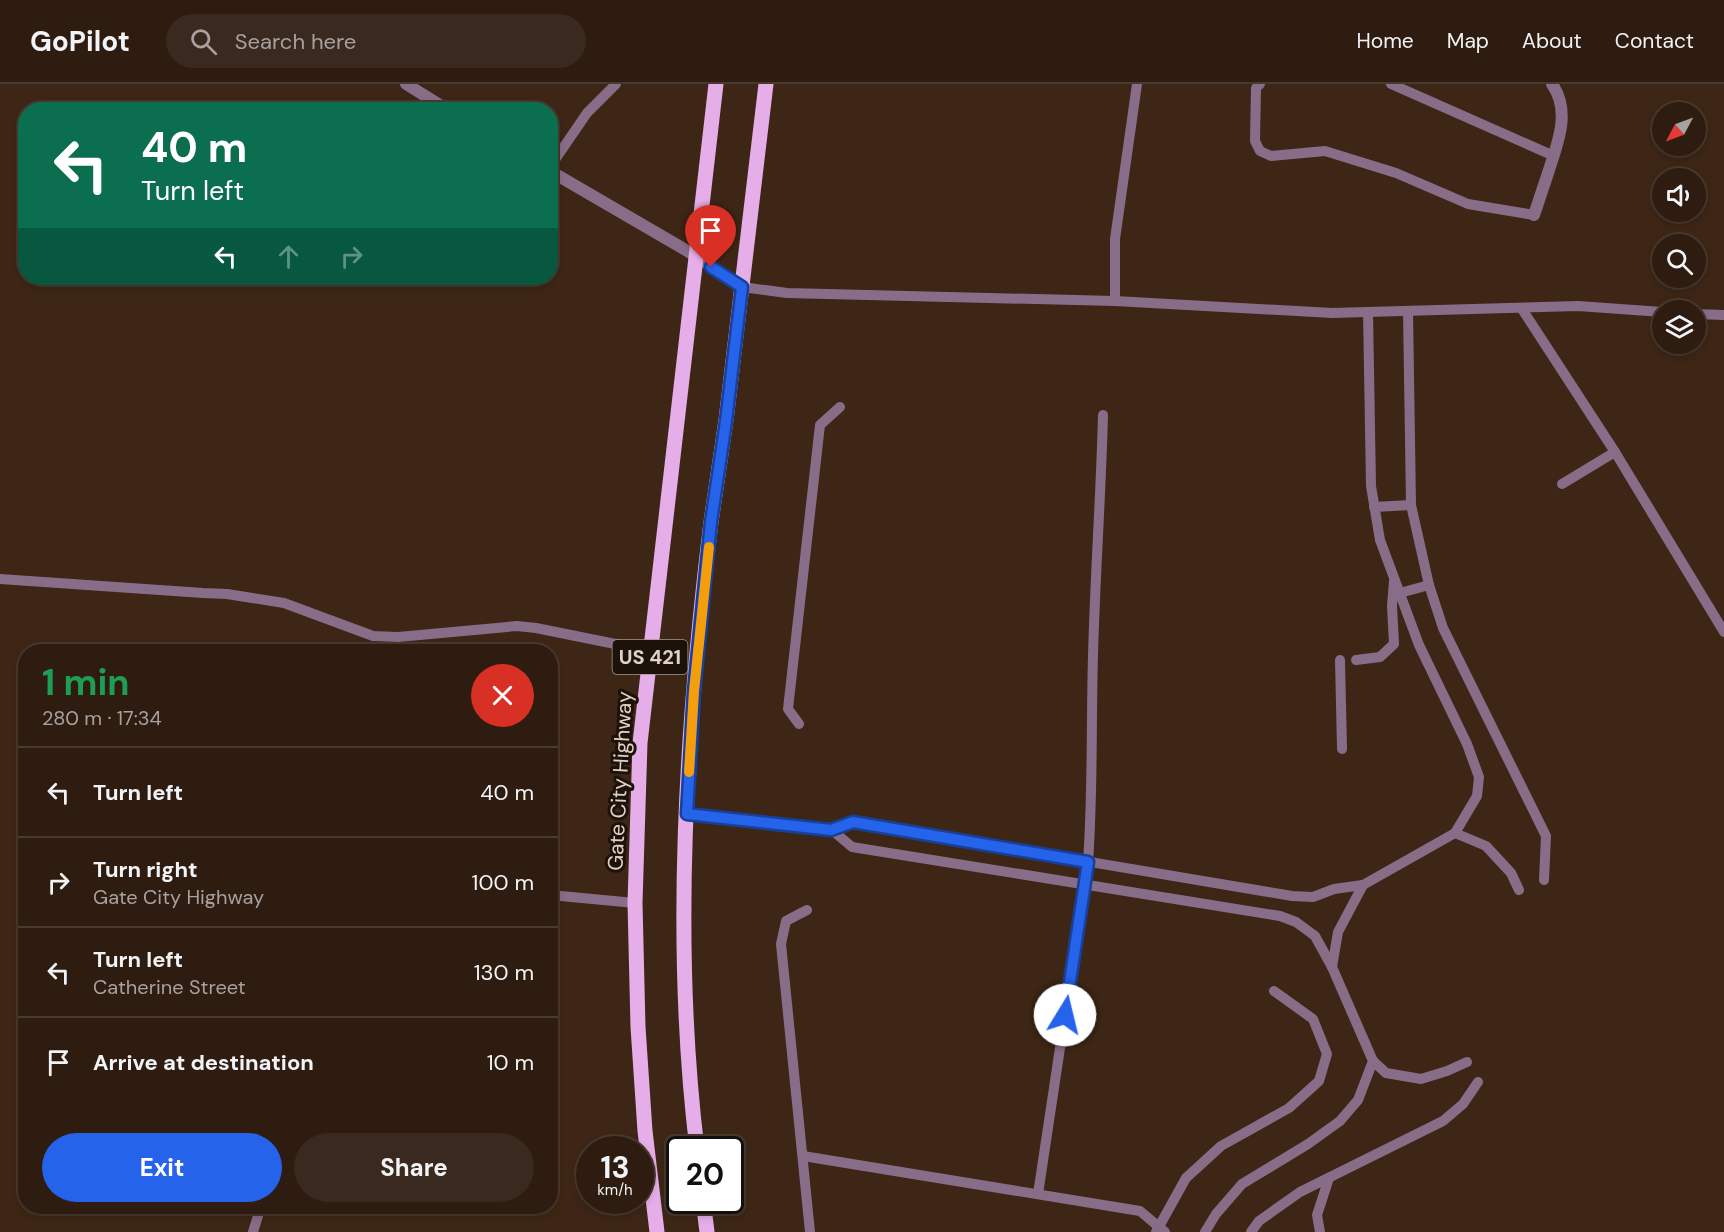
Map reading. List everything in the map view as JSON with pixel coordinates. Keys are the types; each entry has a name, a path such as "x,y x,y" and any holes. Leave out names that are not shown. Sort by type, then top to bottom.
{"main road":[{"name":"Gate City Highway","path":"657,1232 645,1131 638,1028 635,903 640,743 716,84"},
{"name":"US 421","path":"695,1136 685,983 684,858 694,691 710,533 766,84"},
{"path":"705,1214 707,1232"}],"street":[{"path":"406,84 435,102"},
{"path":"1534,215 1561,132 1562,111 1557,91 1552,84"},
{"path":"558,176 696,256 742,287"}],"lane":[{"path":"558,154 586,113 616,84"},
{"path":"1115,301 1115,239 1137,84"},
{"path":"1260,84 1256,88 1255,141 1260,151 1270,156 1325,151 1396,173 1467,204 1534,215"},
{"path":"1391,84 1554,156"},
{"path":"742,287 787,293 1115,301 1332,313 1578,306 1652,311"},
{"path":"1522,309 1615,452 1724,632"},
{"path":"1408,311 1411,505 1429,585 1443,628 1546,836 1544,880"},
{"path":"687,814 831,830 853,822 1292,896 1313,897 1334,889 1363,885 1455,832 1477,796 1479,777 1467,744 1419,645 1380,540 1371,486 1368,312"},
{"path":"1706,314 1724,315"},
{"path":"799,724 788,710 820,424 840,407"},
{"path":"1038,1194 1088,862 1095,598 1103,415"},
{"path":"1562,484 1615,452"},
{"path":"1374,507 1411,505"},
{"path":"1356,660 1380,657 1394,644 1392,606 1394,578"},
{"path":"0,579 227,594 284,603 373,636 399,637 517,626 650,651"},
{"path":"1400,593 1429,585"},
{"path":"1340,660 1342,749"},
{"path":"831,830 852,847 1280,916 1296,921 1315,936 1332,967 1373,1060 1386,1073 1421,1079 1448,1071 1467,1062"},
{"path":"1455,832 1486,846 1511,873 1519,890"},
{"path":"1332,967 1338,932 1363,885"},
{"path":"558,896 635,903"},
{"path":"807,910 786,921 781,944 810,1232"},
{"path":"803,1156 1140,1211 1160,1230 1186,1178 1221,1146 1289,1108 1319,1082 1327,1054 1313,1019 1274,991"},
{"path":"1205,1232 1215,1214 1242,1184 1340,1122 1358,1100 1373,1060"},
{"path":"1251,1232 1259,1221 1300,1192 1443,1121 1463,1104 1478,1082"},
{"path":"1320,1232 1317,1215 1329,1178"},
{"path":"253,1232 259,1214"}],"slow traffic":[{"path":"689,772 694,691 709,547"}],"route":[{"path":"711,267 742,287 711,522 694,691 687,814 831,830 853,822 1088,862 1065,1015"}]}
